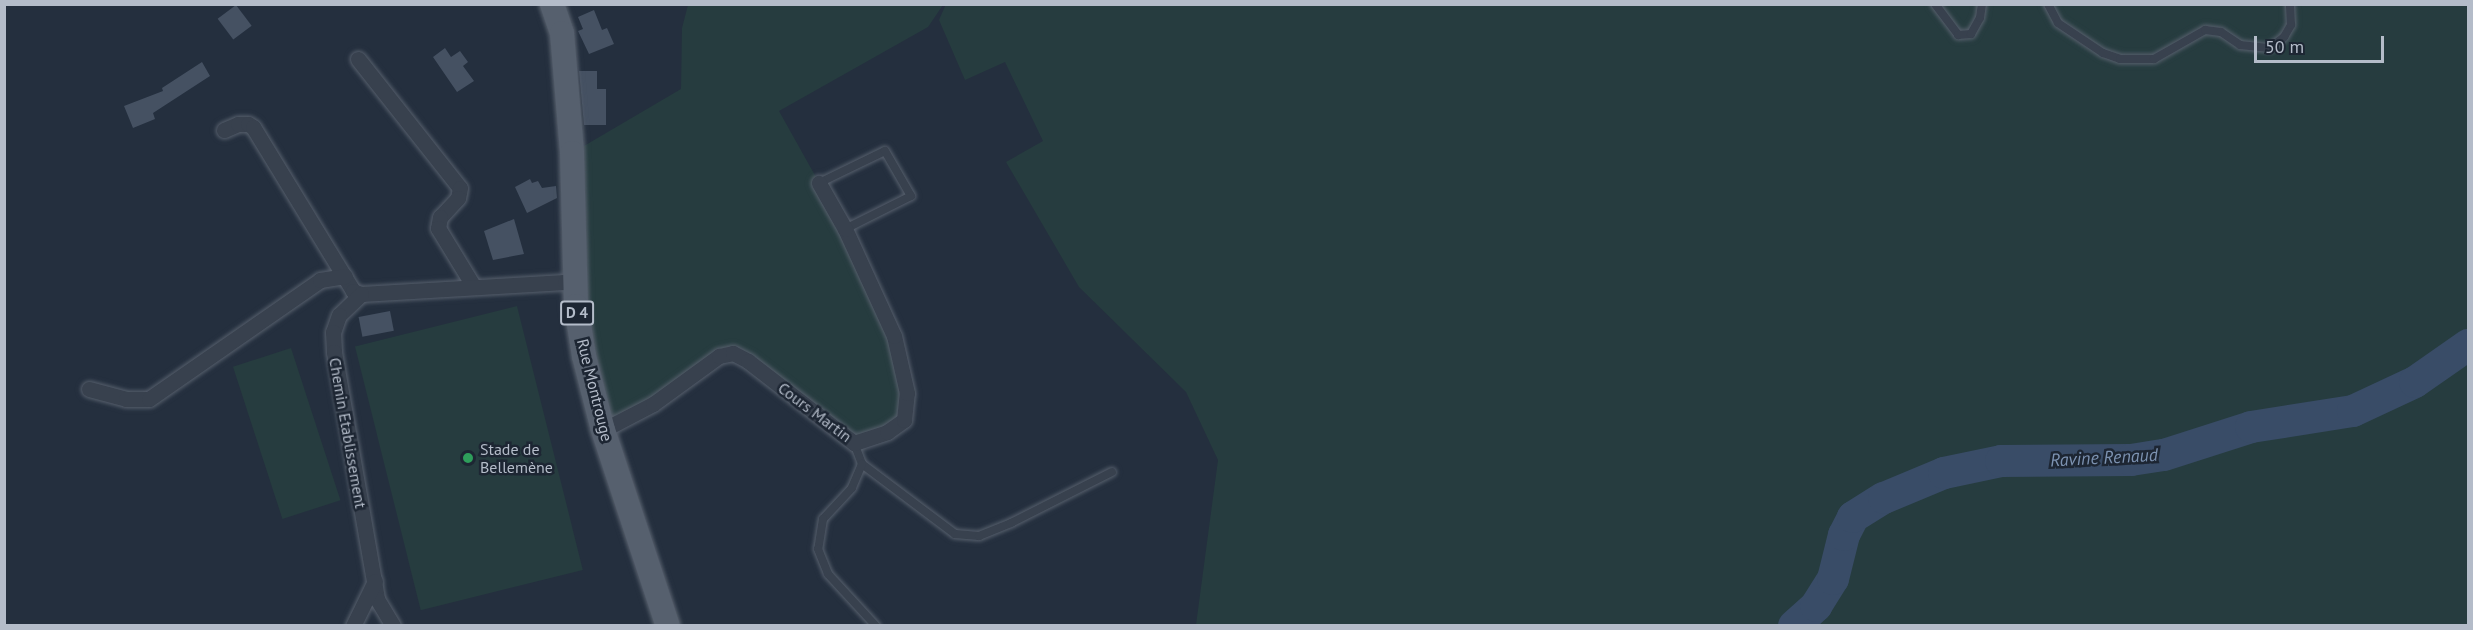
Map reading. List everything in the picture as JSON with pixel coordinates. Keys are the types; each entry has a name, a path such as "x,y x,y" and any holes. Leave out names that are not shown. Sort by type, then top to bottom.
{"main road":[{"name":"Rue Montrouge","path":"552,4 563,44 572,153 576,306 584,356 603,430 668,626"}],"street":[{"path":"358,59 460,188 458,198 440,217 438,228 474,287"},
{"path":"224,130 238,124 248,124 253,128 353,291 361,294 565,282 576,276"},
{"name":"Cours Martin","path":"603,430 653,404 719,356 733,353 748,361 854,443 887,432 904,420 908,393 894,336 845,229 819,183"},
{"path":"89,389 126,399 149,399 320,280 345,276"},
{"name":"Chemin Etablissement","path":"361,294 339,315 333,332 334,352 377,599 393,626"},
{"path":"353,626 375,581"}],"lane":[{"path":"1935,4 1958,35 1971,34 1980,18 1982,4"},
{"path":"2048,4 2058,23 2103,52 2120,59 2139,60 2154,59 2205,30 2221,32 2240,45 2270,48 2284,37 2291,25 2290,4"},
{"path":"819,183 885,151 911,196 845,229"},
{"path":"854,443 862,464 955,534 980,536 1011,523 1112,472"},
{"path":"862,464 852,488 823,519 818,549 828,574 876,626"}],"green space":[{"path":"946,4 2468,5 2468,625 1196,625 1218,460 1186,392 1079,287 1006,162 1043,141 1005,62 965,80 939,20"},
{"path":"688,5 943,5 928,27 779,111 845,229 894,336 904,420 854,443 733,353 603,430 584,356 572,153 681,89 682,28"},
{"name":"Stade de Bellemène","path":"517,306 583,570 421,610 355,346"},
{"path":"291,348 340,500 282,519 233,367"}],"building":[{"path":"236,5 252,26 233,40 218,19"},
{"path":"594,10 602,30 607,28 614,44 589,54 578,31 583,29 578,17"},
{"path":"445,48 451,57 460,51 468,62 463,66 474,81 457,92 433,57"},
{"path":"202,62 210,76 153,113 155,119 133,128 124,106 163,91 162,88"},
{"path":"579,71 597,71 597,89 606,89 606,125 584,125"},
{"path":"530,179 532,183 538,181 542,188 556,186 557,198 527,213 515,187"},
{"path":"514,219 524,254 493,260 484,231"},
{"path":"390,311 394,331 362,337 359,317"}],"waterway":[{"name":"Ravine Renaud","path":"1794,626 1816,606 1833,579 1844,535 1853,517 1884,498 1944,473 2001,461 2131,460 2164,455 2251,427 2353,411 2415,382 2468,345"}],"place":[{"name":"Stade de Bellemène","path":"468,458"}]}
